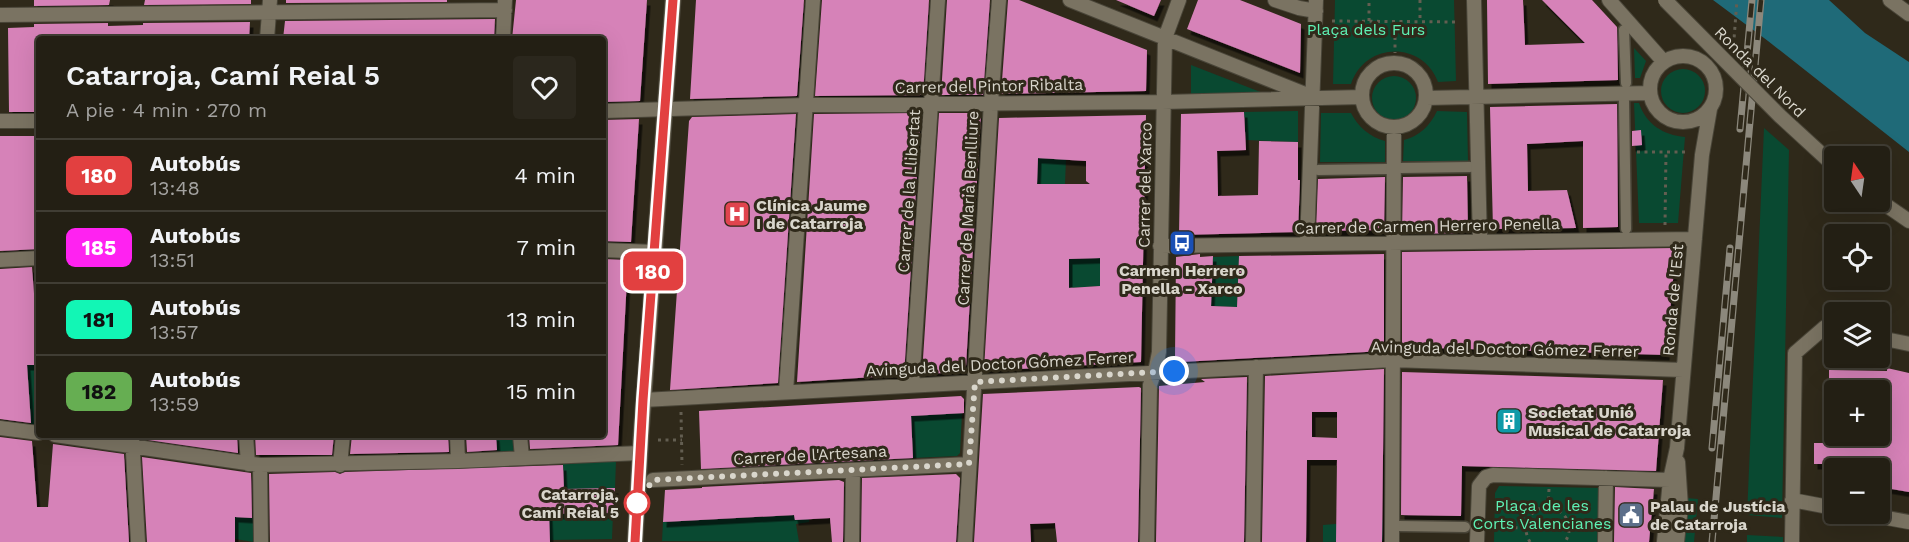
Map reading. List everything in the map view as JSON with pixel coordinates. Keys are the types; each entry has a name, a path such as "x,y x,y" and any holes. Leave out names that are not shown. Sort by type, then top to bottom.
{"street":[{"path":"635,542 643,400 673,0"},
{"path":"786,392 813,0"},
{"name":"Carrer de la Llibertat","path":"912,385 938,0"},
{"name":"Carrer de Marià Benlliure","path":"965,542 999,0"},
{"path":"1070,0 1312,97 1362,96"},
{"name":"Carrer del Xarco","path":"1147,542 1150,385 1159,352 1165,38 1179,0"},
{"path":"1275,0 1299,8 1316,5 1307,244"},
{"path":"1474,0 1480,242"},
{"path":"1609,0 1664,62"},
{"name":"Ronda del Nord","path":"1665,0 1780,116 1824,157"},
{"path":"1890,0 1909,14"},
{"path":"0,15 127,7 505,5 503,36"},
{"path":"267,36 270,6"},
{"path":"1624,30 1626,83"},
{"path":"1682,56 1700,60 1714,75 1717,85 1716,96 1710,109 1697,120 1687,123 1676,122 1658,112 1652,103 1650,93 1653,75 1664,62 1682,56"},
{"path":"1395,63 1415,70 1422,78 1426,88 1426,98 1424,107 1412,122 1394,127 1376,121 1364,106 1362,96 1368,77 1376,69 1395,63"},
{"path":"1426,98 1650,93"},
{"name":"Carrer del Pintor Ribalta","path":"606,111 991,102 1163,102 1312,97"},
{"path":"1624,101 1626,229"},
{"name":"Ronda de l'Est","path":"1664,542 1670,480 1677,448 1702,155 1710,109"},
{"path":"0,122 36,121"},
{"name":"Ronda de l'Est","path":"1687,123 1696,131 1702,155"},
{"path":"1392,542 1394,127"},
{"path":"1401,168 1470,167"},
{"path":"1318,170 1387,169"},
{"path":"1890,208 1909,222"},
{"name":"Carrer de Carmen Herrero Penella","path":"1160,246 1695,239"},
{"path":"606,250 655,252"},
{"path":"0,260 36,258"},
{"path":"1792,542 1795,353 1824,332"},
{"path":"1890,340 1909,344"},
{"name":"Avinguda del Doctor Gómez Ferrer","path":"643,400 1392,360 1683,370"},
{"path":"1253,542 1256,367"},
{"path":"0,428 36,433"},
{"path":"101,438 132,440 254,465 340,465 640,453"},
{"path":"247,438 254,465 261,542"},
{"path":"340,465 343,438"},
{"path":"457,438 458,461"},
{"path":"520,438 522,458"},
{"path":"132,440 138,542"},
{"name":"Ronda de l'Est","path":"1677,448 1681,497 1677,542"},
{"name":"Carrer de l'Artesana","path":"653,480 969,464"},
{"path":"852,542 853,470"},
{"path":"1477,542 1479,486 1486,477 1493,475 1670,480"},
{"path":"1605,536 1606,478"},
{"path":"1792,500 1824,506"},
{"path":"1890,519 1909,522"},
{"path":"1400,526 1465,527"}],"path":[{"path":"1369,0 1369,21"},
{"path":"1420,0 1420,22"},
{"path":"1731,44 1734,39 1737,0"},
{"path":"1332,21 1457,22"},
{"path":"1395,21 1395,53"},
{"path":"1665,228 1666,152"},
{"path":"1625,153 1686,152"},
{"path":"681,410 682,470"},
{"path":"658,440 682,440"},
{"path":"1548,508 1549,484"},
{"path":"1530,542 1526,528 1530,517 1535,512 1548,508 1562,513 1567,518 1569,529 1565,542"},
{"path":"1490,527 1526,528"},
{"path":"1569,529 1605,536"}],"green space":[{"name":"Plaça dels Furs","path":"1335,0 1454,0 1456,81 1438,82 1430,68 1420,59 1407,53 1394,51 1368,60 1358,70 1351,84 1333,84"},
{"path":"1634,48 1646,61 1640,78 1635,78"},
{"path":"1191,65 1263,93 1191,95"},
{"path":"1683,69 1692,70 1699,75 1704,82 1704,100 1699,107 1692,112 1683,113 1674,112 1667,107 1662,100 1661,91 1662,82 1667,75 1674,70"},
{"path":"1394,76 1403,77 1410,82 1415,89 1415,107 1410,114 1403,119 1394,120 1385,119 1378,114 1373,107 1372,98 1373,89 1378,82 1385,77"},
{"path":"1634,103 1639,103 1646,117 1656,127 1670,134 1685,137 1678,223 1639,223"},
{"path":"1298,111 1298,142 1246,140 1244,112"},
{"path":"1437,111 1467,112 1468,161 1403,161 1404,140 1424,130"},
{"path":"1321,113 1351,113 1365,131 1385,141 1385,162 1320,162"},
{"path":"1764,128 1789,150 1782,518 1747,515"},
{"path":"1038,158 1066,159 1065,184 1037,184"},
{"path":"1239,256 1237,307 1211,306 1213,257"},
{"path":"1100,258 1100,286 1069,288 1069,259"},
{"path":"27,365 36,365 36,426 31,425"},
{"path":"962,413 960,453 957,456 913,458 911,416"},
{"path":"496,438 514,438 515,452 497,453"},
{"path":"616,461 615,488 564,489 563,463"},
{"path":"807,482 809,522 796,524 799,542 662,541 663,522 796,515"},
{"name":"Plaça de les Corts Valencianes","path":"1499,486 1602,488 1600,542 1494,542 1495,493"},
{"path":"1685,498 1698,499 1694,542 1681,542"},
{"path":"613,513 612,539 550,540 549,514"},
{"path":"235,517 254,518 254,542 235,539"},
{"path":"1383,520 1383,541 1323,542 1323,525"},
{"path":"1747,535 1783,537 1783,542 1747,542"}],"water":[{"path":"1713,0 1829,0 1865,33 1909,62 1909,152 1768,41"}],"building":[{"path":"34,0 110,0 109,5 34,6"},
{"path":"145,0 251,0 251,4 144,5"},
{"path":"286,0 447,0 447,2 286,3"},
{"path":"516,0 647,0 640,101 606,102 606,36 512,36"},
{"path":"696,0 804,0 797,96 690,99"},
{"path":"822,0 929,0 923,95 815,96"},
{"path":"947,0 990,0 983,95 941,95"},
{"path":"1008,0 1019,0 1147,50 1146,91 1001,94"},
{"path":"1116,0 1161,0 1154,16"},
{"path":"1198,0 1240,0 1301,24 1300,73 1187,29"},
{"path":"1487,0 1523,0 1525,45 1585,43 1542,0 1592,0 1617,27 1618,80 1488,84"},
{"path":"495,19 494,36 283,36 285,21"},
{"path":"250,22 249,36 36,36 36,112 9,112 8,28 34,27 34,24 108,23 108,26 143,25 143,23"},
{"path":"1617,104 1618,227 1583,228 1583,141 1527,144 1528,191 1567,190 1576,228 1493,229 1490,107"},
{"path":"1244,112 1246,150 1217,151 1218,196 1258,195 1259,141 1298,142 1298,180 1300,180 1298,232 1179,235 1181,114"},
{"path":"921,113 904,375 797,382 814,114"},
{"path":"939,113 981,113 966,366 962,372 922,374"},
{"path":"796,114 778,383 670,390 689,121 692,117"},
{"path":"1146,115 1141,362 986,371 984,369 999,118","holes":["1038,158 1086,161 1086,181 1090,184 1037,184","1100,258 1100,286 1069,288 1069,259"]},
{"path":"639,119 631,242 606,241 606,120"},
{"path":"1641,130 1642,145 1632,146 1632,131"},
{"path":"0,136 36,136 36,249 0,251"},
{"path":"1467,176 1468,230 1459,230 1459,233 1402,234 1403,177"},
{"path":"1385,177 1384,230 1316,231 1318,179"},
{"path":"1676,248 1666,355 1402,347 1402,252"},
{"path":"1200,254 1200,257 1213,256 1211,306 1237,307 1239,256 1384,254 1384,351 1181,362 1175,357 1176,257"},
{"path":"606,259 628,260 618,445 530,449 529,438 606,438"},
{"path":"32,267 35,307 34,365 27,365 31,423 0,419 0,269"},
{"path":"1887,368 1909,373 1909,492 1890,489 1890,458 1824,458 1824,464 1814,464 1814,443 1823,443 1824,435 1824,446 1890,446 1890,380 1829,380 1829,370 1887,371"},
{"path":"1384,369 1382,542 1336,542 1337,460 1307,460 1306,542 1262,542 1265,376","holes":["1312,412 1337,412 1337,438 1312,437"]},
{"path":"1402,372 1663,380 1656,471 1462,466 1461,516 1401,515"},
{"path":"1247,377 1244,542 1156,542 1159,386 1205,382 1201,379"},
{"path":"1141,388 1138,542 1057,542 1055,523 1030,524 1031,542 974,542 983,394"},
{"path":"961,396 964,399 964,413 911,416 913,458 701,469 699,411"},
{"path":"0,437 32,441 37,507 48,507 53,444 124,454 129,542 0,542"},
{"path":"237,438 238,453 141,439"},
{"path":"255,438 334,438 332,455 256,455"},
{"path":"352,438 448,438 449,452 350,454"},
{"path":"466,438 496,438 497,450 467,452"},
{"path":"142,457 251,473 252,518 235,517 235,542 147,542"},
{"path":"563,465 564,489 615,488 613,513 549,514 550,542 270,542 269,474 335,472 340,474"},
{"path":"956,474 960,478 956,542 861,542 862,478"},
{"path":"839,480 844,482 843,542 832,542 830,518 795,520 794,515 663,522 665,490"},
{"name":"Palau de Justícia de Catarroja","path":"1615,487 1654,489 1649,542 1614,542"}],"railway":[{"path":"1740,129 1752,0"},
{"path":"1712,542 1761,0"},
{"path":"1712,448 1730,248"}],"bus line":[{"name":"180","path":"635,542 643,400 673,0"}],"place":[{"name":"Clínica Jaume I de Catarroja","path":"737,214"},
{"name":"Carmen Herrero Penella - Xarco","path":"1182,243"},
{"name":"Societat Unió Musical de Catarroja","path":"1509,421"},
{"name":"Catarroja, Camí Reial 5","path":"637,503"},
{"name":"Palau de Justícia de Catarroja","path":"1631,515"}],"route":[{"path":"637,503 653,480 969,464 975,382 1174,371"}]}
